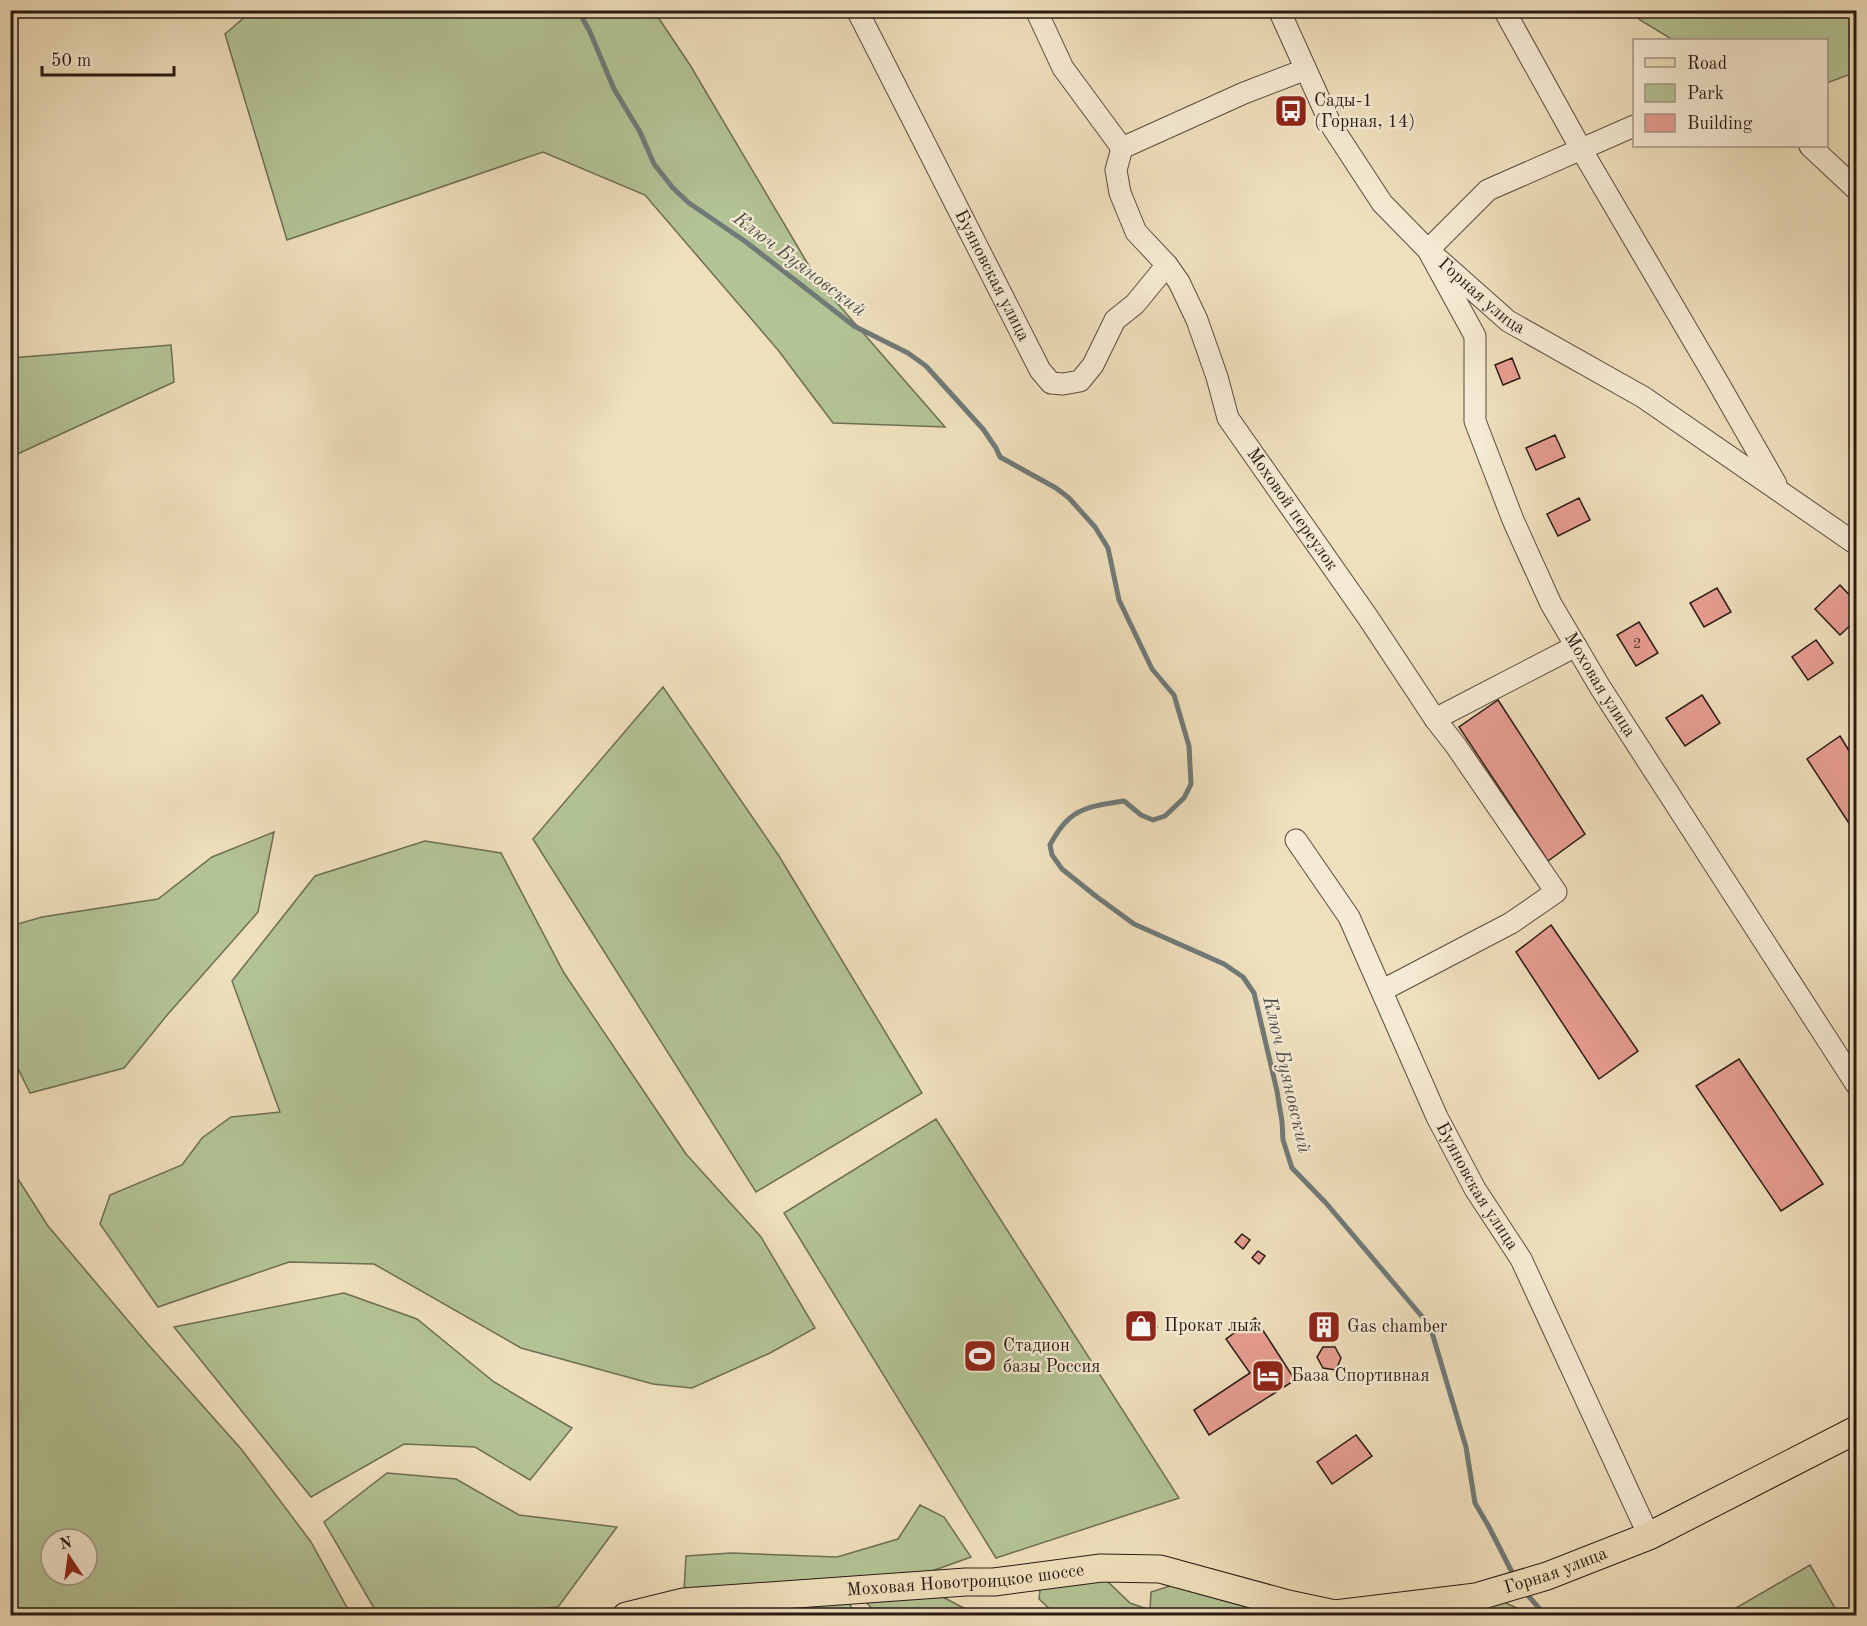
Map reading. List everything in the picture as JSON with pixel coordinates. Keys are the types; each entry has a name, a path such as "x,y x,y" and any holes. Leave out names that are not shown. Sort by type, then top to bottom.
{"main road":[{"name":"Горная улица","path":"1231,1590 1289,1610 1335,1614 1476,1597 1547,1576 1649,1536 1857,1430"},
{"name":"Моховая Новотроицкое шоссе","path":"626,1616 683,1602 993,1582 1101,1568 1160,1569 1231,1590"}],"street":[{"name":"Буяновская улица","path":"857,10 1040,370 1051,383 1063,384 1080,381 1093,365 1115,320 1135,304 1167,265"},
{"path":"1036,10 1063,68 1122,148 1244,93 1304,70"},
{"name":"Горная улица","path":"1279,10 1330,125 1382,204 1428,250 1508,321 1643,397 1857,544"},
{"name":"Горная улица","path":"1504,10 1581,149 1779,490"},
{"path":"1428,250 1488,190 1633,127"},
{"path":"1811,147 1857,189"},
{"name":"Моховой переулок","path":"1122,148 1116,170 1120,192 1136,232 1167,265 1179,282 1197,320 1217,377 1228,418 1556,892 1511,922 1383,990"},
{"name":"Моховая улица","path":"1428,250 1475,336 1475,420 1513,520 1551,604 1600,687 1857,1084"},
{"path":"1435,719 1576,646"},
{"name":"Буяновская улица","path":"1296,840 1349,917 1437,1117 1474,1189 1521,1259 1649,1536"}],"green space":[{"path":"252,11 654,11 690,65 818,281 945,427 833,423 778,350 645,195 543,152 287,240 225,34"},
{"path":"1633,11 1856,11 1856,72 1828,83 1828,39 1671,39 1640,20"},
{"path":"171,345 174,382 11,457 11,358"},
{"path":"663,687 779,856 922,1093 756,1192 533,839"},
{"path":"274,832 258,912 168,1014 124,1068 30,1093 11,1054 11,926 42,917 158,899 212,857"},
{"path":"425,841 501,853 564,973 686,1154 761,1237 815,1328 770,1353 692,1388 653,1384 521,1348 374,1264 289,1262 158,1307 100,1224 110,1195 182,1165 202,1138 231,1117 280,1112 232,981 315,876"},
{"name":"Стадион базы Россия","path":"936,1119 1179,1498 996,1558 784,1213"},
{"path":"11,1168 48,1226 146,1342 242,1450 311,1542 351,1615 11,1615"},
{"path":"344,1293 417,1319 494,1382 572,1428 530,1480 475,1447 404,1444 311,1497 174,1327"},
{"path":"387,1473 456,1479 519,1515 617,1527 558,1607 460,1615 378,1615 324,1522"},
{"path":"920,1505 944,1517 971,1557 918,1576 684,1592 686,1556 731,1553 837,1557 898,1539"},
{"path":"1810,1565 1839,1615 1724,1615"},
{"path":"1042,1572 1107,1581 1130,1603 1150,1610 1151,1592 1176,1584 1239,1601 1267,1615 1056,1615 1039,1599"},
{"path":"937,1594 977,1615 878,1615 865,1601"},
{"path":"1493,1597 1521,1610 1521,1615 1415,1616"},
{"path":"846,1598 856,1615 698,1616 743,1608"}],"building":[{"path":"1512,358 1520,378 1503,385 1495,365"},
{"path":"1555,435 1565,457 1536,470 1526,448"},
{"path":"1579,498 1590,520 1558,536 1547,514"},
{"path":"1840,585 1856,602 1856,620 1840,635 1815,609"},
{"path":"1717,588 1731,612 1704,627 1690,603"},
{"path":"1639,622 1658,653 1636,666 1617,635"},
{"path":"1816,640 1833,663 1808,680 1792,657"},
{"path":"1702,695 1720,723 1685,746 1666,718"},
{"path":"1498,700 1585,834 1548,861 1459,727"},
{"path":"1840,736 1856,762 1856,834 1807,759"},
{"path":"1551,925 1638,1051 1599,1079 1516,952"},
{"path":"1739,1059 1823,1184 1781,1211 1696,1086"},
{"path":"1242,1234 1250,1240 1243,1249 1235,1242"},
{"path":"1258,1251 1265,1256 1259,1264 1252,1258"},
{"name":"Прокат лыж","path":"1145,1311 1157,1327 1137,1341 1126,1325"},
{"name":"База Спортивная","path":"1255,1318 1295,1380 1209,1435 1194,1410 1250,1373 1226,1339"},
{"name":"Gas chamber","path":"1327,1318 1334,1328 1322,1337 1315,1326"},
{"path":"1323,1347 1335,1347 1341,1358 1336,1370 1323,1368 1317,1357"},
{"path":"1356,1435 1372,1456 1332,1484 1317,1462"}],"waterway":[{"name":"Ключ Буяновский","path":"578,10 614,89 640,132 654,164 673,188 689,203 746,242 854,326 908,353 926,366 983,429 1000,457 1056,488 1069,498 1095,527 1108,548 1119,600 1152,669 1174,695 1189,746 1191,784 1184,798 1165,816 1153,820 1141,815 1124,801 1080,811 1064,823 1057,833 1050,845 1052,855 1062,869 1134,924 1224,964 1243,977 1254,993 1277,1091 1283,1140 1292,1168 1326,1203 1430,1326 1466,1447 1475,1503 1515,1578"},
{"name":"Ключ Буяновский","path":"1524,1591 1546,1616"}],"place":[{"name":"Сады-1 (Горная, 14)","path":"1291,111"},
{"name":"Прокат лыж","path":"1141,1326"},
{"name":"Gas chamber","path":"1324,1327"},
{"name":"Стадион базы Россия","path":"980,1356"},
{"name":"База Спортивная","path":"1268,1376"}]}
